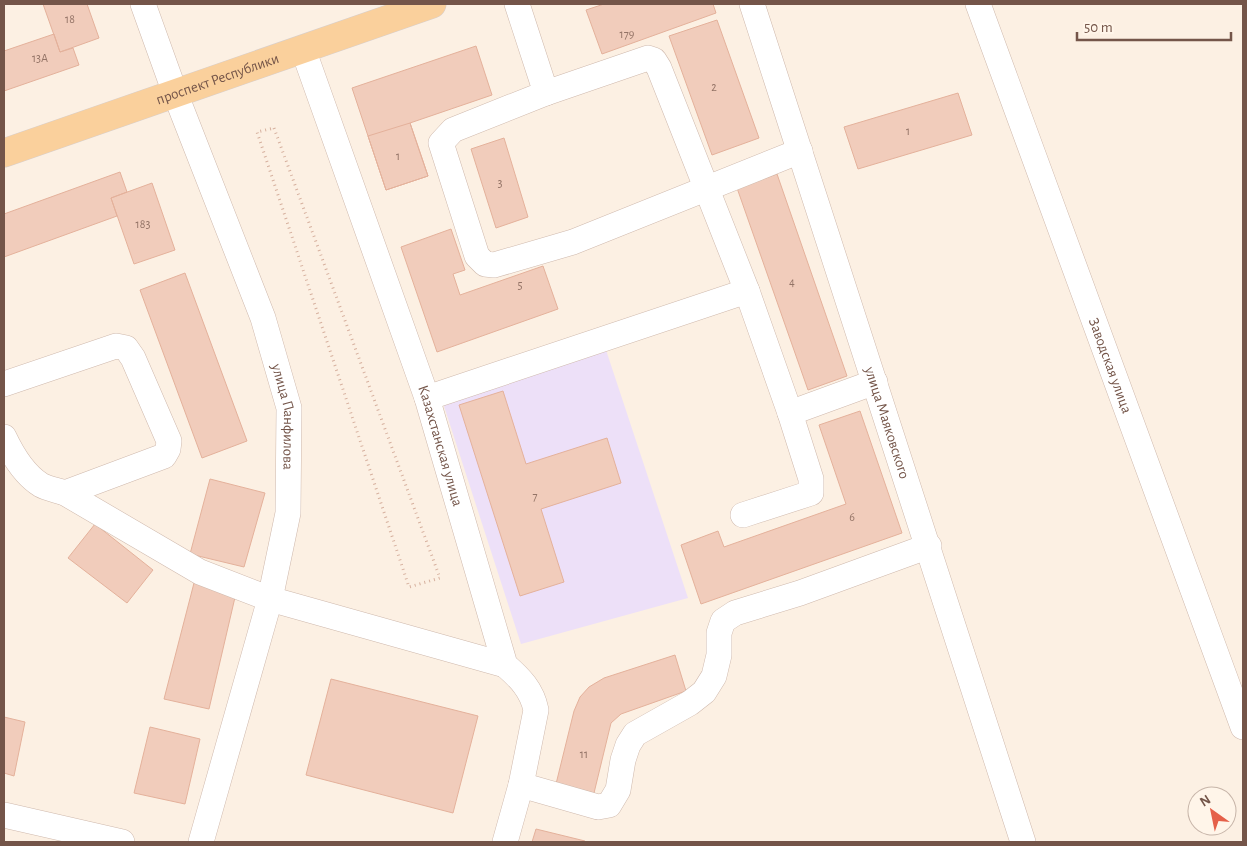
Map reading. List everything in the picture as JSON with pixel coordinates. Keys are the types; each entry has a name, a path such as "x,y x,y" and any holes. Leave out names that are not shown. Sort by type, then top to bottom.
{"main road":[{"name":"проспект Республики","path":"4,153 432,4"}],"street":[{"name":"улица Панфилова","path":"144,4 175,93 263,318 289,408 288,514 270,599 201,842"},
{"path":"517,4 546,93"},
{"name":"улица Маяковского","path":"752,4 929,546 1023,842"},
{"name":"Заводская улица","path":"978,4 1243,727"},
{"name":"Казахстанская улица","path":"303,48 427,398 505,665 531,693 536,710 521,785 505,842"},
{"path":"743,515 811,493 811,479 747,291 706,189 659,68 654,60 648,58 546,93 453,130 441,142 477,256 485,264 494,265 573,242 706,189 800,151"},
{"path":"427,398 747,291"},
{"path":"4,384 116,346 126,348 133,358 169,441 168,449 164,456 64,493"},
{"path":"790,413 875,382"},
{"path":"4,437 32,479 43,486 64,493 190,568 270,599 505,665"},
{"path":"521,785 598,807 609,805 618,790 623,760 628,745 635,734 690,703 704,692 714,676 719,655 719,633 723,621 735,613 800,593 929,546"},
{"path":"4,815 122,842"}],"path":[{"path":"274,128 440,578 409,587 270,170 257,132 274,128"}],"shaded area":[{"path":"606,350 688,598 521,644 443,403"}],"building":[{"path":"43,4 87,4 99,38 60,52"},
{"path":"604,4 713,4 716,13 602,54 586,10"},
{"path":"717,20 759,138 712,155 669,36"},
{"path":"54,34 60,52 73,48 79,65 4,91 4,51"},
{"path":"476,46 492,95 410,123 428,176 386,190 352,88"},
{"path":"958,93 972,135 858,169 844,127"},
{"path":"410,123 428,176 386,190 368,136"},
{"path":"504,138 528,217 496,228 471,149"},
{"path":"120,172 127,192 111,198 117,216 4,257 4,214"},
{"path":"777,174 847,376 808,390 737,188"},
{"path":"152,183 175,250 134,264 111,198"},
{"path":"451,229 465,270 453,274 460,295 543,266 558,309 437,352 401,247"},
{"path":"185,273 247,441 202,458 140,290"},
{"path":"503,391 526,464 607,438 621,483 541,509 564,582 520,596 459,405"},
{"path":"860,411 902,533 701,604 681,545 718,531 724,547 846,504 819,425"},
{"path":"210,479 265,493 244,567 190,554"},
{"path":"95,524 153,570 127,603 68,558"},
{"path":"194,583 236,593 209,709 164,699"},
{"path":"675,655 686,691 621,714 611,723 594,793 556,784 574,711 580,697 589,687 604,678"},
{"path":"331,679 478,716 453,813 306,775"},
{"path":"4,717 25,722 14,776 4,773"},
{"path":"150,727 200,739 185,804 134,793"},
{"path":"536,829 585,841 585,842 532,842"}]}
